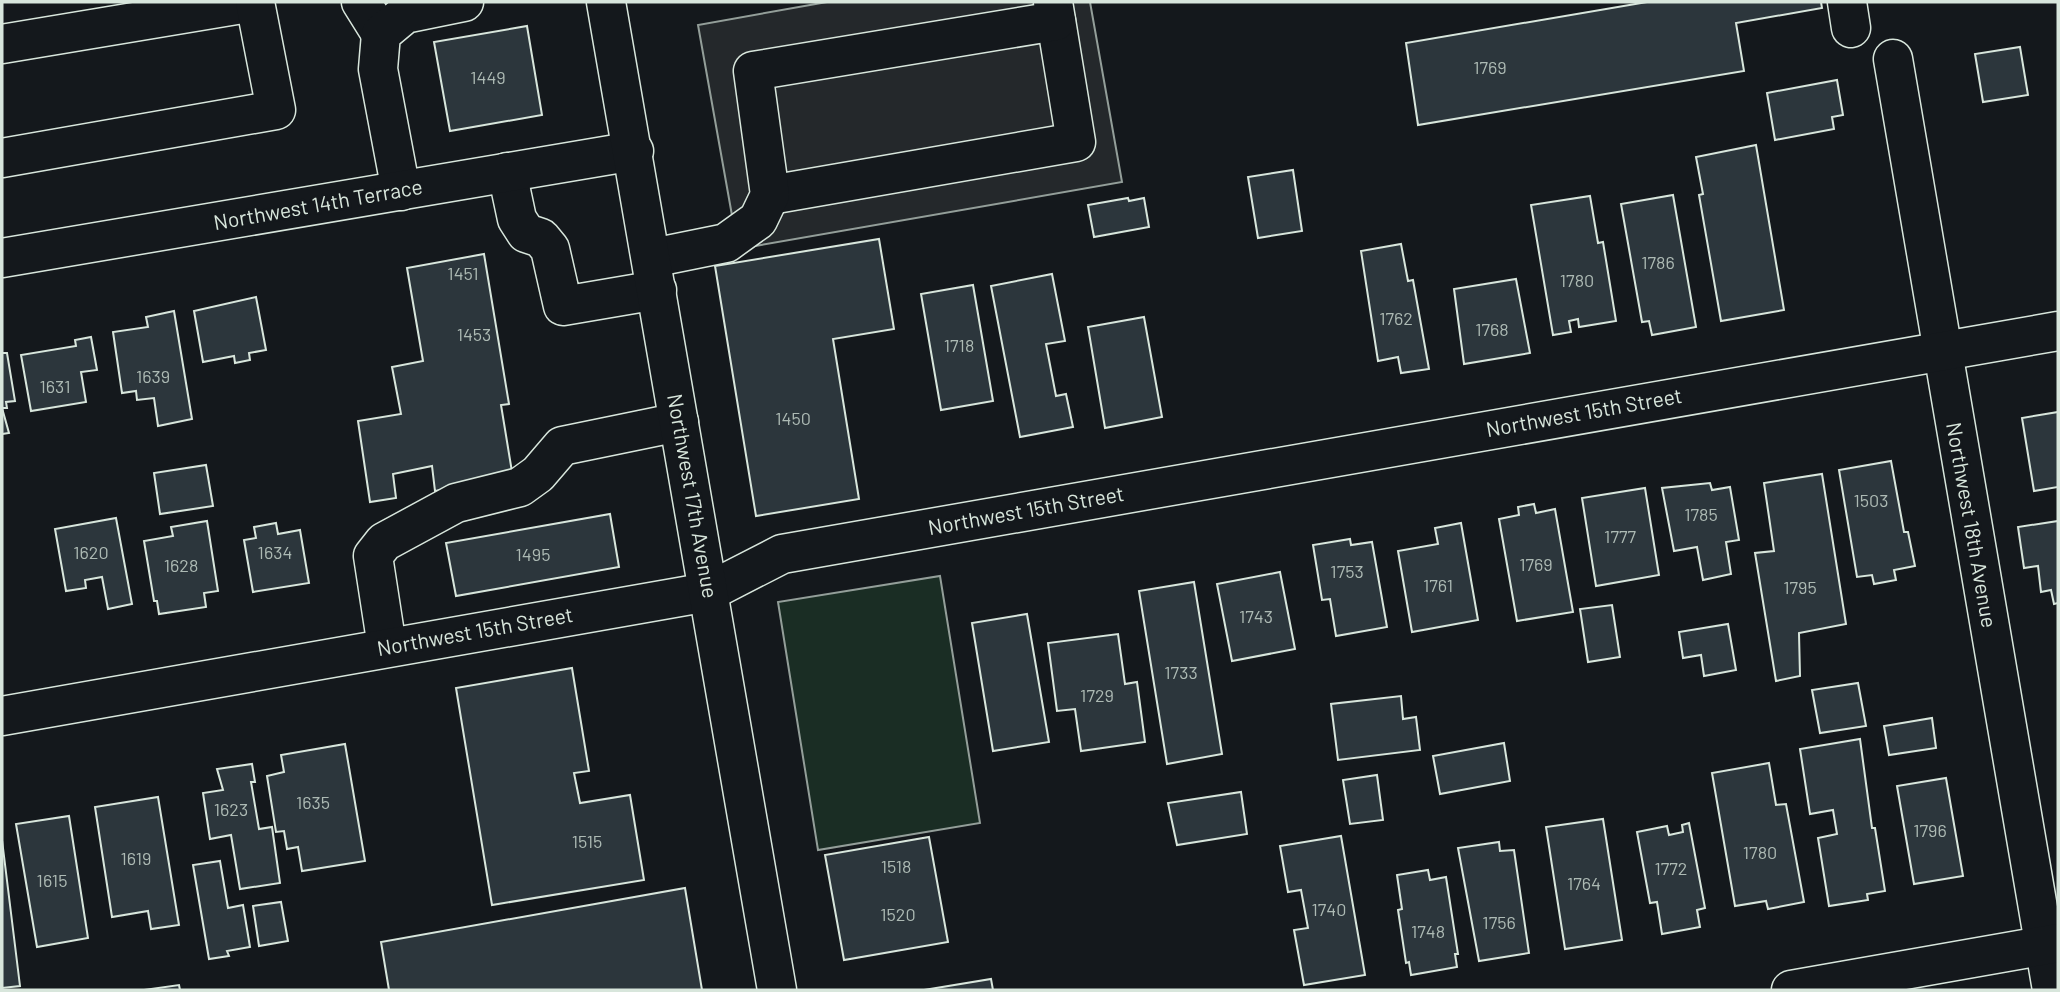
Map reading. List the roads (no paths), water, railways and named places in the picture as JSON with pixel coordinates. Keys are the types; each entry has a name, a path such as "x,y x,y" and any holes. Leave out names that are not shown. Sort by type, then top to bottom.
{"street":[{"path":"2,44 255,2 276,110 2,158"},
{"path":"361,2 381,34 378,69 401,191"},
{"path":"381,34 405,14 464,2"},
{"name":"Northwest 17th Avenue","path":"606,2 634,151 777,990"},
{"path":"507,172 517,219 526,233 541,238 550,249 563,306 654,274 726,243 758,219 770,195 753,71 1054,11 1076,142 770,195"},
{"name":"Northwest 18th Avenue","path":"1893,59 1941,350 2051,945 2052,990"},
{"name":"Northwest 14th Terrace","path":"2,258 634,151"},
{"name":"Northwest 15th Street","path":"2,716 708,592 782,554 2058,331"},
{"path":"387,647 373,556 384,542 456,503 520,487 538,474 562,446 679,422"},
{"path":"1791,990 2051,945"}]}
